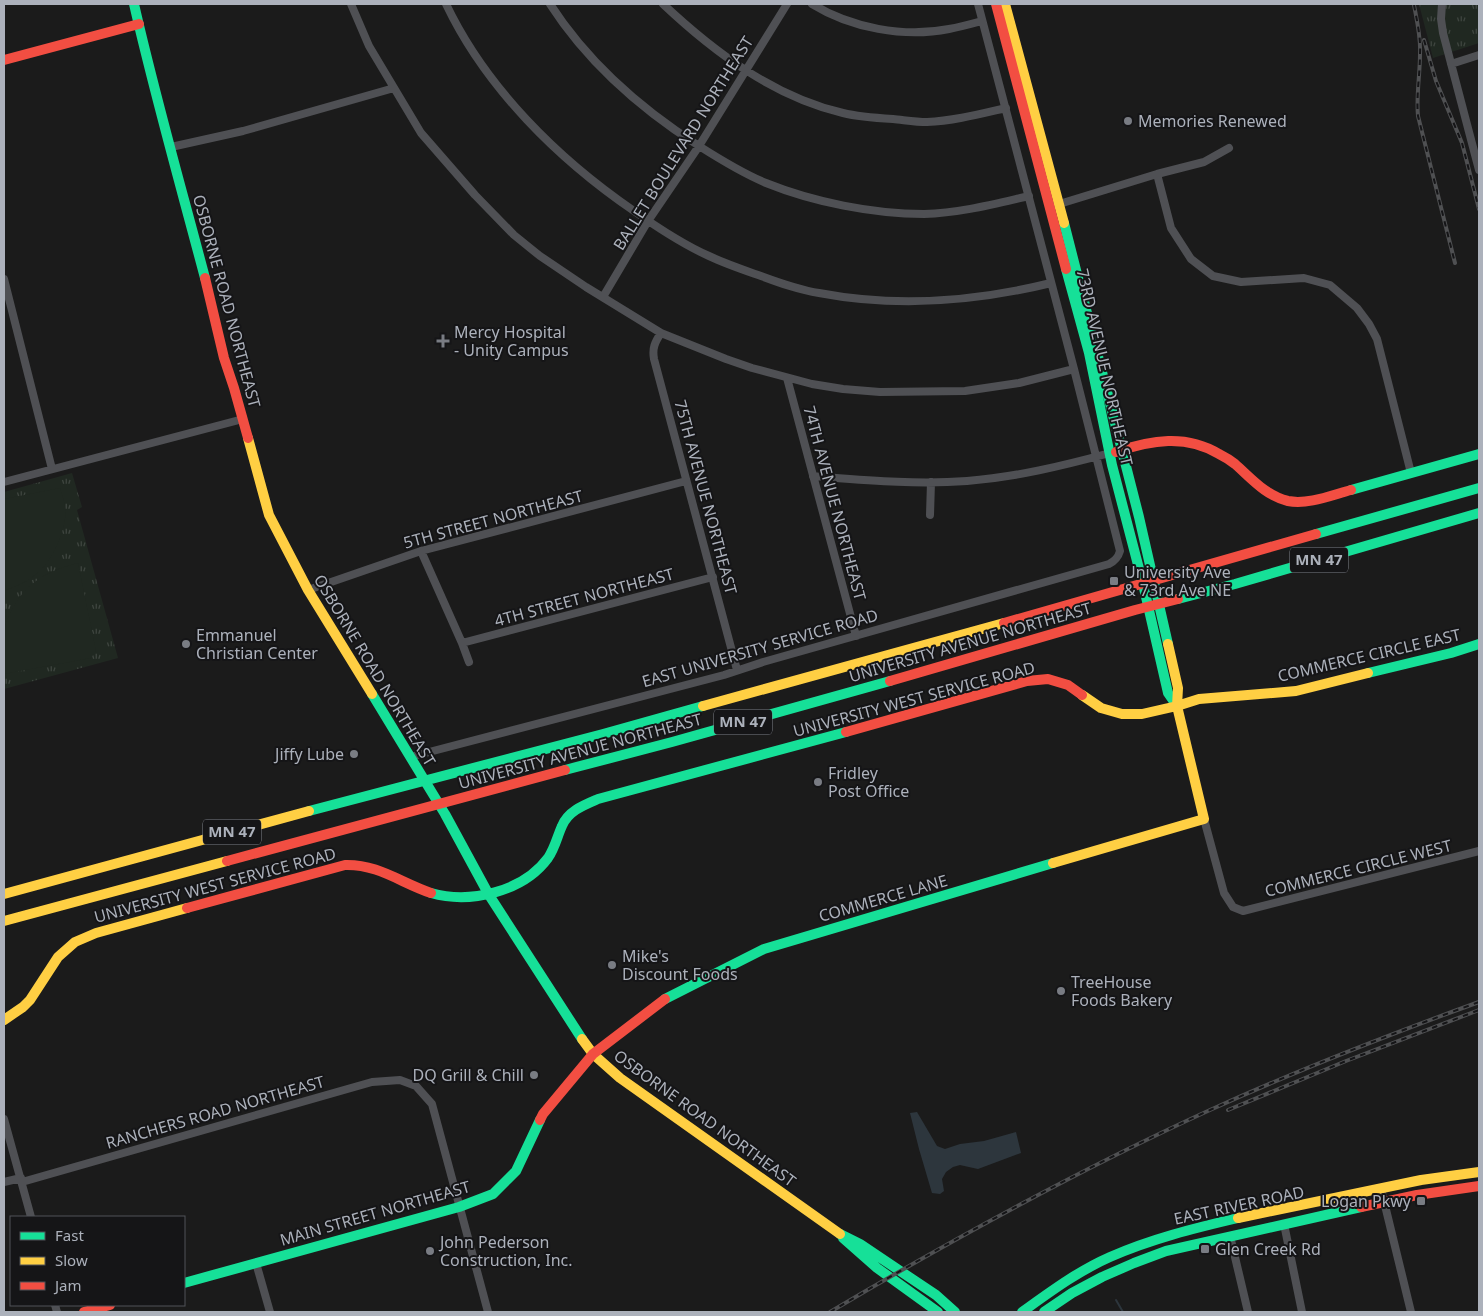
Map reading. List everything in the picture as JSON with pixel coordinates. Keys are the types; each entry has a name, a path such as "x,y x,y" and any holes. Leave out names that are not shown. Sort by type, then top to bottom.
{"street":[{"name":"OSBORNE ROAD NORTHEAST","path":"134,4 151,77 214,312 224,358 243,419 269,516 308,590 439,804 489,894 572,1025 593,1054 620,1078 839,1234 856,1251 893,1281 938,1312"},
{"path":"351,4 369,46 421,133 475,195 514,235 540,256 661,333 726,359 787,378 844,389 880,392 965,391 1020,383 1074,369"},
{"path":"446,4 473,51 524,118 582,172 612,196 678,240 708,256 786,285 819,293 867,300 931,302 967,299 1051,283"},
{"path":"550,4 585,51 642,106 671,128 729,165 766,183 841,205 893,213 934,213 978,208 1028,196"},
{"path":"663,4 716,51 770,85 797,98 825,108 866,117 927,122 1006,108"},
{"name":"BALLET BOULEVARD NORTHEAST","path":"603,297 648,221 699,146 787,4"},
{"path":"812,4 847,20 900,32 929,32 982,21"},
{"name":"73RD AVENUE NORTHEAST","path":"978,4 1120,551 1115,561"},
{"name":"73RD AVENUE NORTHEAST","path":"996,4 1122,451 1148,582 1148,607 1168,693 1177,706"},
{"name":"73RD AVENUE NORTHEAST","path":"1005,4 1089,353 1110,453 1148,582 1158,604 1178,688 1177,706 1204,819 1224,893 1233,907 1243,912"},
{"path":"1442,4 1442,26 1479,170"},
{"path":"4,60 139,24"},
{"path":"1451,64 1479,55"},
{"path":"171,147 243,130 394,88"},
{"path":"1054,205 1204,162 1229,148"},
{"path":"1157,174 1171,228 1191,260 1213,276 1241,282 1304,278 1330,285 1357,308 1377,339 1411,473"},
{"path":"4,279 52,469"},
{"name":"75TH AVENUE NORTHEAST","path":"661,333 652,350 654,359 738,670"},
{"name":"74TH AVENUE NORTHEAST","path":"787,378 856,636"},
{"path":"4,482 243,419"},
{"path":"813,476 888,482 966,481 1005,477 1122,451 1140,444 1173,441 1192,442 1211,448 1233,462 1256,484 1273,496 1289,501 1315,500 1479,454"},
{"name":"5TH STREET NORTHEAST","path":"308,590 421,551 686,481"},
{"path":"930,516 931,482"},
{"name":"UNIVERSITY AVENUE NORTHEAST","path":"4,894 424,780 604,734 1479,488"},
{"name":"UNIVERSITY AVENUE NORTHEAST","path":"4,921 682,740 1479,513"},
{"path":"421,551 469,662"},
{"name":"EAST UNIVERSITY SERVICE ROAD","path":"410,757 724,675 1115,561"},
{"name":"4TH STREET NORTHEAST","path":"462,643 713,577"},
{"name":"COMMERCE CIRCLE EAST","path":"1177,706 1199,699 1296,691 1451,653 1479,644"},
{"name":"UNIVERSITY WEST SERVICE ROAD","path":"4,1020 14,1015 32,999 57,958 73,943 85,936 344,865 370,866 423,891 441,896 458,897 489,894 524,880 536,871 554,847 565,820 578,807 598,798 786,749 1027,681 1048,679 1068,685 1101,708 1122,714 1142,714 1177,706"},
{"name":"COMMERCE LANE","path":"593,1054 668,996 764,949 1181,824 1204,819"},
{"name":"COMMERCE CIRCLE WEST","path":"1243,912 1479,851"},
{"name":"MAIN STREET NORTHEAST","path":"185,1284 459,1207 493,1194 516,1171 543,1114 593,1054"},
{"name":"RANCHERS ROAD NORTHEAST","path":"4,1182 21,1180 372,1082 400,1080 416,1086 432,1104 459,1207"},
{"path":"4,1119 31,1216"},
{"name":"EAST RIVER ROAD","path":"1022,1312 1078,1273 1151,1241 1220,1223 1428,1179 1479,1172"},
{"name":"EAST RIVER ROAD","path":"1044,1312 1093,1281 1134,1262 1175,1248 1384,1202 1479,1186"},
{"path":"1382,1189 1411,1312"},
{"path":"459,1207 488,1312"},
{"path":"1284,1224 1302,1312"},
{"name":"OSBORNE ROAD NORTHEAST","path":"839,1234 860,1244 900,1270 936,1295 955,1312"},
{"path":"1230,1236 1247,1312"},
{"path":"256,1263 270,1312"},
{"path":"84,1312 106,1306"}],"green space":[{"path":"1419,4 1479,4 1479,43 1433,58"},
{"path":"72,473 82,507 77,510 118,658 4,689 4,492"},
{"path":"60,488 65,507 64,523 59,541 51,557 33,577 4,591 4,499"},
{"path":"78,563 96,651 91,658 4,674 4,628 22,594 29,586 47,574"}],"shaded area":[{"path":"917,1112 937,1146 945,1149 1016,1132 1021,1153 978,1169 960,1165 953,1167 946,1172 942,1179 944,1191 940,1194 932,1193 910,1113"}],"waterway":[{"path":"1116,1300 1123,1312"}],"railway":[{"path":"1414,5 1420,48 1418,116 1455,263"},
{"path":"1424,40 1436,81 1462,143 1479,209"},
{"path":"830,1312 1017,1206 1161,1133 1243,1095 1310,1067 1479,1002"},
{"path":"1228,1110 1346,1061 1479,1010"}],"traffic: fast":[{"path":"134,4 159,107 205,278"},
{"path":"1064,223 1139,517 1168,644"},
{"path":"1066,269 1089,353 1112,465 1143,584 1168,693 1177,706"},
{"path":"1351,490 1479,454"},
{"path":"1316,534 1479,488"},
{"path":"1178,599 1479,513"},
{"path":"1368,673 1451,653 1479,644"},
{"path":"565,770 890,681"},
{"path":"372,694 445,814 489,895 582,1039"},
{"path":"309,811 703,706"},
{"path":"431,893 446,896 479,896 510,887 525,879 548,858 568,816 577,809 598,799 846,732"},
{"path":"665,999 764,949 1053,863"},
{"path":"185,1283 459,1207 493,1194 516,1171 540,1120"},
{"path":"1044,1312 1072,1293 1102,1277 1166,1251 1361,1207"},
{"path":"1022,1312 1075,1275 1110,1257 1157,1239 1238,1218"},
{"path":"840,1234 860,1244 936,1295 955,1312"},
{"path":"843,1238 877,1268 938,1312"}],"traffic: slow":[{"path":"1005,4 1064,223"},
{"path":"248,438 269,515 308,590 372,694"},
{"path":"703,706 1004,623"},
{"path":"1053,863 1204,819 1177,706 1178,688 1168,644"},
{"path":"1082,695 1101,708 1122,714 1142,714 1199,699 1296,691 1368,673"},
{"path":"4,894 309,811"},
{"path":"4,921 227,861"},
{"path":"4,1020 30,1000 58,957 75,942 96,933 187,908"},
{"path":"582,1039 593,1054 620,1078 840,1234"},
{"path":"1238,1218 1421,1180 1479,1172"}],"traffic: jam":[{"path":"996,4 1066,269"},
{"path":"4,60 139,24"},
{"path":"205,278 224,358 248,438"},
{"path":"1116,452 1142,444 1181,441 1207,448 1227,459 1266,491 1280,499 1296,502 1312,501 1351,490"},
{"path":"1004,623 1316,534"},
{"path":"890,681 1178,599"},
{"path":"846,732 1027,681 1048,679 1068,685 1082,695"},
{"path":"227,861 565,770"},
{"path":"187,908 345,865 379,871 431,893"},
{"path":"540,1120 593,1054 665,999"},
{"path":"1361,1207 1417,1195 1479,1186"},
{"path":"84,1312 106,1306"}],"place":[{"name":"Memories Renewed","path":"1128,121"},
{"name":"Mercy Hospital - Unity Campus","path":"443,341"},
{"name":"University Ave & 73rd Ave NE","path":"1114,581"},
{"name":"Emmanuel Christian Center","path":"186,644"},
{"name":"Jiffy Lube","path":"354,754"},
{"name":"Fridley Post Office","path":"818,782"},
{"name":"Mike's Discount Foods","path":"612,965"},
{"name":"TreeHouse Foods Bakery","path":"1061,991"},
{"name":"DQ Grill & Chill","path":"534,1075"},
{"name":"Logan Pkwy","path":"1421,1201"},
{"name":"Glen Creek Rd","path":"1205,1249"},
{"name":"John Pederson Construction, Inc.","path":"430,1251"}]}
